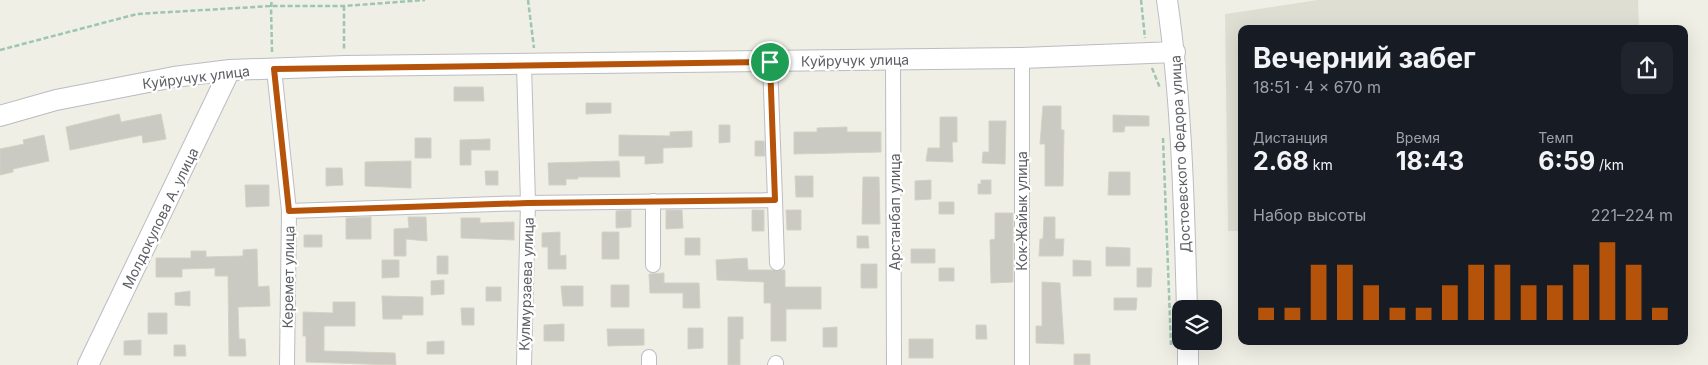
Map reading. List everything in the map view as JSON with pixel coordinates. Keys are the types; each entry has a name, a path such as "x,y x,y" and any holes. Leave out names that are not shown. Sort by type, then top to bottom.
{"street":[{"name":"Достоевского Федора улица","path":"1167,0 1175,52 1183,161 1187,300"},
{"name":"Куйручук улица","path":"0,116 56,100 174,77 230,70 1022,58 1175,52"},
{"name":"Кок-Жайык улица","path":"1022,58 1022,365"},
{"name":"Арстанбап улица","path":"893,59 894,365"},
{"path":"770,62 777,263"},
{"name":"Кулмурзаева улица","path":"524,65 528,203 524,365"},
{"name":"Керемет улица","path":"274,69 289,211 287,365"},
{"name":"Молдокулова А. улица","path":"88,365 230,70"},
{"name":"Кулмурзаева улица","path":"289,211 528,203 775,200"},
{"path":"653,201 654,265"},
{"path":"1182,350 1188,365"}],"path":[{"path":"271,43 272,0"},
{"path":"0,50 137,14 271,6 344,6 425,0"},
{"path":"528,0 530,29"},
{"path":"1141,0 1147,54 1161,90"},
{"path":"344,6 344,37"},
{"path":"1163,129 1176,300"}],"shaded area":[{"path":"1318,0 1638,0 1639,25 1238,25 1238,231 1228,231 1225,14"}],"building":[{"path":"454,87 483,87 484,101 454,101"},
{"path":"586,103 611,103 611,113 586,114"},
{"path":"1043,106 1061,106 1061,130 1064,130 1063,186 1045,186 1045,144 1040,144"},
{"path":"119,114 121,122 161,114 166,139 143,143 142,135 70,150 66,127"},
{"path":"1113,115 1149,116 1149,126 1125,126 1124,132 1113,132"},
{"path":"940,117 957,117 957,142 952,142 953,162 926,161 928,148 940,148"},
{"path":"989,121 1006,121 1005,164 982,163 983,152 989,152"},
{"path":"719,125 730,125 730,142 719,143"},
{"path":"847,127 847,132 881,132 881,152 794,154 794,132 817,132 817,128"},
{"path":"692,131 692,147 663,148 663,163 645,164 645,156 619,156 619,135 670,136 670,132"},
{"path":"44,135 49,161 13,169 13,172 0,175 0,149 24,144 23,140"},
{"path":"415,138 431,138 431,158 415,158"},
{"path":"490,139 490,150 471,150 471,165 460,165 460,140"},
{"path":"755,141 764,141 765,156 755,156"},
{"path":"411,161 411,188 365,186 365,162"},
{"path":"619,161 620,177 578,177 578,179 566,179 566,185 549,185 548,163"},
{"path":"326,168 342,168 343,185 326,186"},
{"path":"485,171 498,171 498,185 486,185"},
{"path":"1109,172 1130,172 1130,195 1108,195"},
{"path":"795,176 813,176 813,197 796,197"},
{"path":"863,177 879,177 880,224 862,224"},
{"path":"931,180 931,199 915,200 915,181"},
{"path":"981,180 991,180 991,194 978,194 978,184 981,184"},
{"path":"245,185 269,185 269,206 246,207"},
{"path":"939,202 954,202 954,214 939,214"},
{"path":"631,210 631,227 616,228 616,211"},
{"path":"666,210 682,210 683,228 666,229"},
{"path":"752,210 764,210 764,231 752,231"},
{"path":"786,210 801,210 801,230 787,230"},
{"path":"995,213 1013,213 1013,282 991,283 990,240 995,239"},
{"path":"371,217 371,239 346,239 346,218"},
{"path":"408,217 426,217 427,241 406,239 406,256 394,256 394,229 409,228"},
{"path":"1044,217 1055,217 1055,239 1064,239 1063,256 1039,256 1040,239 1043,239"},
{"path":"461,218 480,218 480,223 514,222 514,240 461,238"},
{"path":"560,232 560,256 566,255 566,269 548,269 548,247 542,247 542,233"},
{"path":"602,232 619,232 619,259 602,259"},
{"path":"304,235 322,235 322,247 304,247"},
{"path":"857,236 868,236 869,248 857,248"},
{"path":"685,238 700,238 700,255 685,255"},
{"path":"1106,247 1130,248 1130,266 1106,266"},
{"path":"257,249 258,287 269,286 270,306 238,307 239,339 245,339 246,356 229,356 228,276 215,276 215,268 182,269 182,277 156,277 156,258 191,258 191,251 206,251 206,257 243,256 243,250"},
{"path":"911,249 935,249 935,263 911,263"},
{"path":"437,256 448,256 448,274 437,274"},
{"path":"747,258 748,270 785,270 785,287 821,287 821,309 786,309 786,341 771,341 771,303 764,303 764,282 717,280 716,260"},
{"path":"382,260 399,260 399,277 382,278"},
{"path":"1073,260 1091,261 1091,276 1073,276"},
{"path":"861,264 877,264 877,288 861,288"},
{"path":"939,268 954,268 954,281 939,281"},
{"path":"1137,268 1152,268 1151,287 1137,287"},
{"path":"664,273 664,283 699,283 700,308 683,308 683,293 650,293 649,274"},
{"path":"444,280 444,294 431,295 431,281"},
{"path":"1042,282 1060,283 1064,344 1036,343 1036,326 1042,326"},
{"path":"611,285 629,285 629,307 611,307"},
{"path":"561,286 583,286 583,306 563,306"},
{"path":"486,287 501,287 501,301 486,301"},
{"path":"190,291 190,306 175,305 175,293"},
{"path":"382,296 423,297 423,315 402,315 402,319 383,319"},
{"path":"1114,298 1137,298 1136,310 1114,310"},
{"path":"333,302 355,302 355,326 324,326 324,351 395,353 396,365 306,362 306,336 303,336 303,312 333,313"},
{"path":"461,308 474,308 474,325 462,325"},
{"path":"148,313 167,313 167,334 148,334"},
{"path":"728,317 743,317 743,339 740,339 740,365 728,365"},
{"path":"564,324 564,341 544,341 544,325"},
{"path":"976,325 986,325 987,339 976,339"},
{"path":"837,327 837,347 823,347 823,328"},
{"path":"688,328 703,328 703,348 688,349"},
{"path":"607,329 644,329 644,345 608,346"},
{"path":"909,339 933,339 933,358 909,358"},
{"path":"141,340 141,355 124,355 124,341"},
{"path":"444,341 444,354 427,354 427,342"},
{"path":"174,345 185,345 186,356 174,356"},
{"path":"1074,354 1090,354 1090,365 1074,365"}],"route":[{"path":"770,62 775,200 528,203 289,211 274,69 345,66 770,62"}]}
